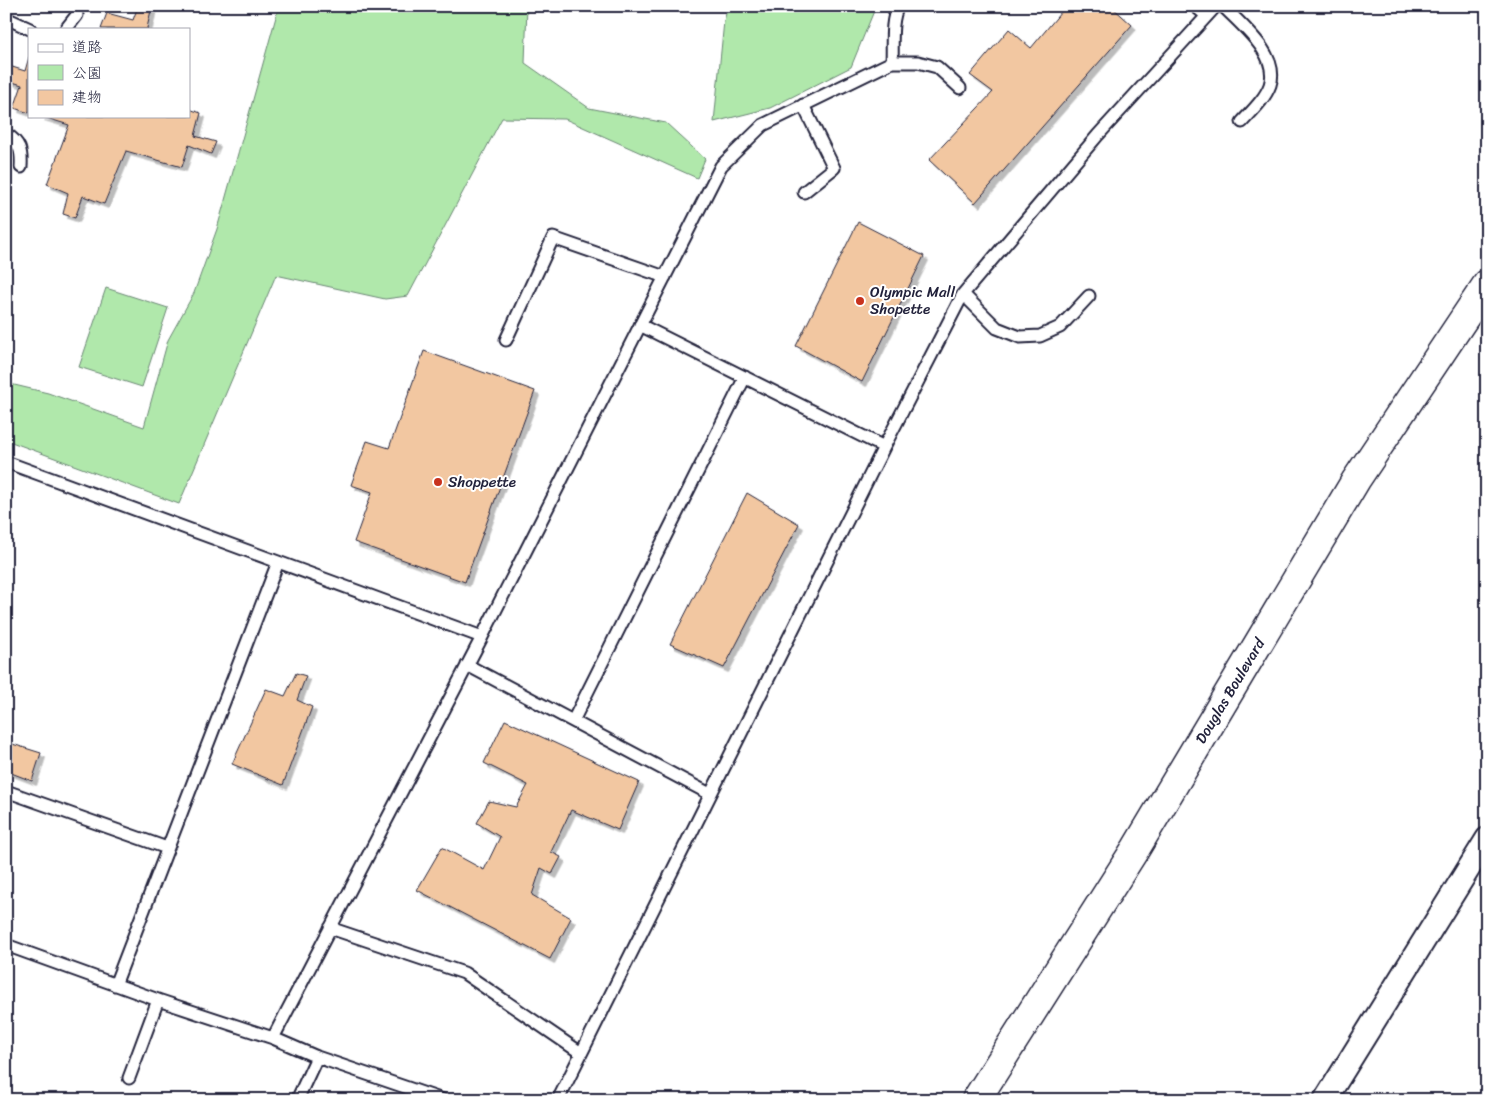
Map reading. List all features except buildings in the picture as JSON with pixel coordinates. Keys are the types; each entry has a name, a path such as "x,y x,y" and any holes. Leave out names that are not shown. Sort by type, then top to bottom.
{"street":[{"name":"Douglas Boulevard","path":"976,1100 1136,848 1356,480 1487,284"},
{"path":"1325,1100 1487,839"}],"lane":[{"path":"892,62 893,35 898,6"},
{"path":"1195,6 1207,16"},
{"path":"558,1100 884,447 963,294 1098,135 1216,6"},
{"path":"1223,6 1264,50 1272,67 1270,85 1260,102 1242,122"},
{"path":"67,28 77,15"},
{"path":"6,18 28,28"},
{"path":"273,1038 482,637 721,166 763,125 892,62 918,62 937,67 960,88"},
{"path":"804,105 834,168 804,192"},
{"path":"6,134 17,142 22,154 21,167"},
{"path":"506,340 553,238 665,277"},
{"path":"963,294 997,328 1020,337 1040,336 1060,327 1088,296"},
{"path":"640,325 884,447"},
{"path":"572,721 744,377"},
{"path":"6,462 482,637"},
{"path":"115,985 278,562"},
{"path":"467,665 710,794"},
{"path":"6,791 167,848"},
{"path":"330,928 464,973 581,1053"},
{"path":"6,945 158,1000 273,1038 317,1057 442,1100"},
{"path":"129,1078 158,1000"},
{"path":"297,1100 317,1057"}],"green space":[{"path":"279,6 527,6 525,63 589,108 666,123 705,159 697,178 565,119 502,118 408,296 385,299 276,275 179,504 6,440 6,383 48,393 144,427 168,340 194,293 217,229"},
{"path":"728,6 876,6 851,67 770,108 714,122 724,21"},
{"path":"106,288 168,308 142,387 79,367"}],"place":[{"name":"Olympic Mall Shopette","path":"860,301"},
{"name":"Shoppette","path":"438,482"}]}
